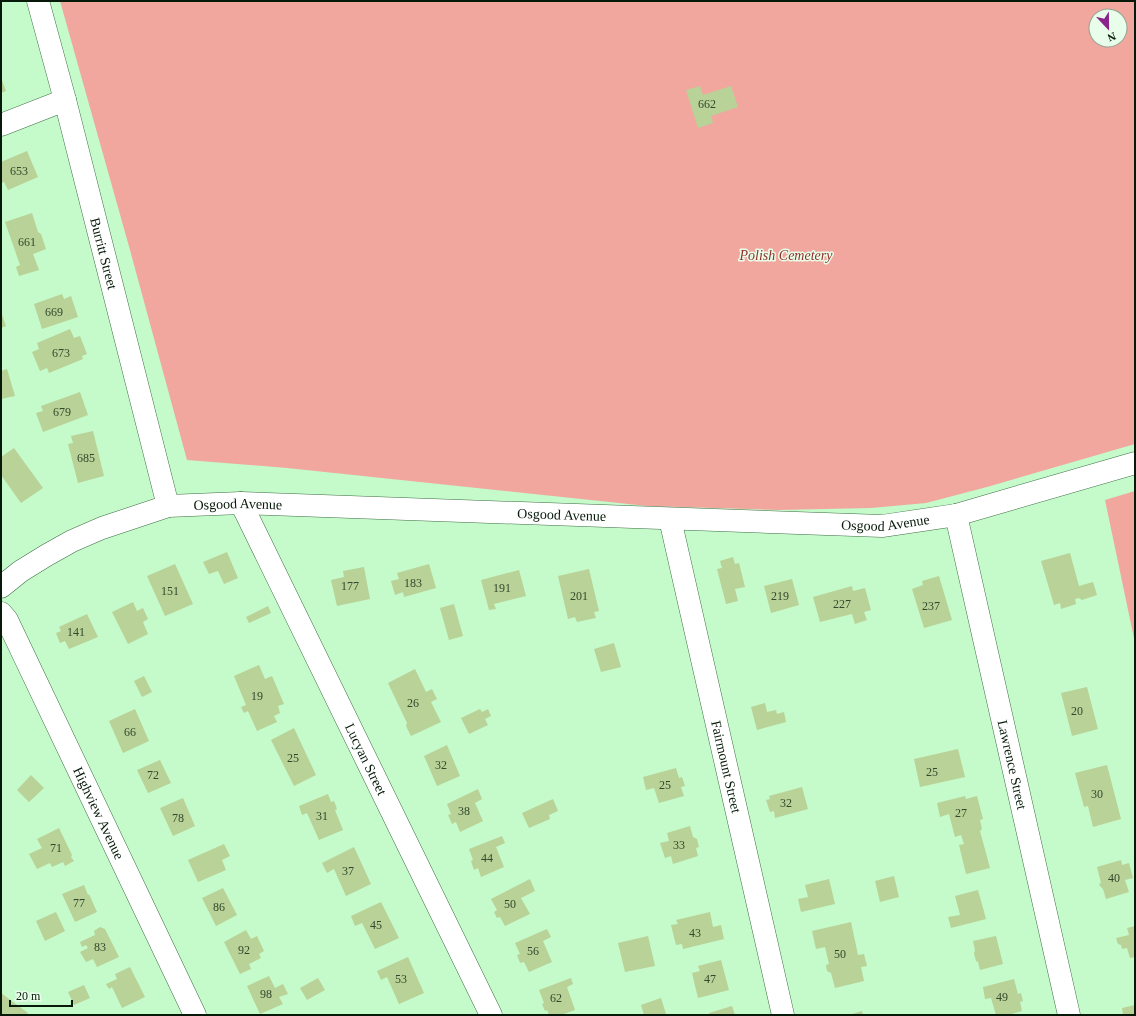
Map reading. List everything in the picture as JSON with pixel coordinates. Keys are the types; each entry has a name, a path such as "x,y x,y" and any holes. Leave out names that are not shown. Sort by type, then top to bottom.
{"street":[{"name":"Burritt Street","path":"38,1 65,100 168,506"},
{"path":"1,126 65,100"},
{"name":"Osgood Avenue","path":"1,587 21,571 46,555 72,542 102,528 168,506 241,503 882,526 956,515 1135,463"},
{"name":"Lucyan Street","path":"241,503 491,1015"},
{"name":"Lawrence Street","path":"956,515 1068,1015"},
{"name":"Fairmount Street","path":"670,519 783,1015"},
{"name":"Highview Avenue","path":"1,613 7,620 195,1015"}],"green space":[{"name":"Polish Cemetery","path":"60,1 1135,1 1135,444 926,503 871,508 779,510 647,506 287,468 187,460"},
{"path":"1135,491 1135,643 1105,500"}],"building":[{"path":"1,78 6,91 1,93"},
{"path":"700,86 703,95 731,86 738,107 711,116 713,123 698,128 686,90"},
{"path":"27,151 38,177 8,190 4,182 1,183 1,162"},
{"path":"32,213 38,232 41,234 46,249 33,254 39,270 19,276 16,267 20,265 5,222"},
{"path":"62,294 64,299 71,296 78,317 42,329 34,304"},
{"path":"1,312 6,326 1,328"},
{"path":"70,329 74,338 80,336 87,354 82,356 83,359 49,373 47,368 40,371 32,352 39,349 37,343"},
{"path":"7,369 15,396 1,399 1,371"},
{"path":"80,392 88,415 43,432 36,413 43,411 41,406"},
{"path":"93,431 104,476 78,483 68,444 73,443 71,436"},
{"path":"14,448 43,488 21,503 1,475 1,457"},
{"path":"227,552 238,578 224,584 218,571 209,574 203,562"},
{"path":"1070,553 1079,586 1093,582 1097,595 1082,600 1079,598 1075,599 1076,604 1061,609 1060,603 1054,605 1041,561"},
{"path":"733,557 735,564 739,563 745,587 735,589 738,601 726,604 717,569 722,568 720,561"},
{"path":"175,564 193,604 165,616 147,576"},
{"path":"429,564 436,588 404,597 403,592 395,595 391,581 399,579 397,573"},
{"path":"364,567 370,599 337,606 331,580 344,577 343,571"},
{"path":"589,569 599,611 594,612 596,618 577,622 575,617 568,619 558,576"},
{"path":"519,570 526,596 494,604 496,609 489,610 481,580"},
{"path":"939,576 952,620 924,628 912,589 923,585 922,581"},
{"path":"792,579 799,605 771,613 764,586"},
{"path":"852,586 853,591 865,588 871,610 864,612 867,620 855,624 852,614 820,622 813,597"},
{"path":"133,602 137,611 143,608 148,619 143,622 148,634 128,644 112,612"},
{"path":"454,604 463,636 449,640 440,608"},
{"path":"268,606 271,613 249,623 246,617"},
{"path":"87,614 98,637 69,649 65,641 60,643 56,633 61,631 59,627"},
{"path":"614,643 621,667 601,672 594,649"},
{"path":"259,665 265,679 272,676 284,704 278,706 280,713 274,716 277,722 257,731 248,711 244,713 241,707 246,705 234,676"},
{"path":"415,669 426,692 432,689 437,699 431,702 441,722 411,736 406,726 407,723 388,683"},
{"path":"144,676 152,692 142,697 134,681"},
{"path":"1087,687 1098,729 1072,736 1061,693"},
{"path":"765,703 767,712 776,710 777,714 784,712 786,722 757,730 751,707"},
{"path":"135,709 149,741 123,753 109,721"},
{"path":"480,709 482,712 488,709 491,716 485,719 488,725 469,734 461,718"},
{"path":"294,728 316,775 294,786 271,740"},
{"path":"447,745 460,776 437,786 424,756"},
{"path":"958,749 965,777 920,787 914,759"},
{"path":"160,760 171,783 148,793 137,770"},
{"path":"1107,765 1121,819 1093,827 1088,806 1084,807 1075,773"},
{"path":"676,768 679,778 682,777 685,786 681,787 684,796 659,803 654,788 646,790 643,777"},
{"path":"31,775 44,788 29,802 17,790"},
{"path":"802,787 808,809 775,818 774,811 770,812 766,800 770,799 769,796"},
{"path":"478,789 482,799 475,803 483,821 460,832 456,822 452,824 448,815 451,814 447,804"},
{"path":"328,794 331,802 334,801 337,809 335,810 343,830 319,840 307,813 302,815 299,806"},
{"path":"965,796 966,799 977,796 983,819 980,820 982,829 980,831 990,868 966,874 959,845 964,844 961,835 955,837 949,814 940,817 937,803"},
{"path":"183,798 195,826 173,836 160,808"},
{"path":"553,799 558,811 549,815 550,819 529,828 522,813"},
{"path":"690,826 693,837 697,839 699,847 696,848 698,856 673,864 671,856 665,858 660,843 669,841 667,833"},
{"path":"59,828 74,861 65,866 63,862 52,867 50,863 37,869 29,854 42,848 37,839"},
{"path":"502,836 505,843 496,847 504,867 481,877 478,868 474,870 471,861 473,860 469,849"},
{"path":"224,844 230,856 222,860 226,870 198,882 188,860"},
{"path":"354,847 371,884 346,896 334,869 327,873 322,863"},
{"path":"1121,860 1122,865 1129,863 1133,878 1125,880 1129,892 1106,899 1103,889 1099,884 1101,883 1097,867"},
{"path":"894,876 899,897 880,902 875,881"},
{"path":"530,879 535,891 521,898 530,914 505,926 500,917 497,918 494,912 497,910 491,899"},
{"path":"829,879 835,904 801,912 798,899 808,897 805,885"},
{"path":"84,885 97,912 75,922 62,894"},
{"path":"223,888 237,915 216,926 202,898"},
{"path":"978,890 986,919 951,928 948,917 960,915 955,896"},
{"path":"381,902 399,938 375,949 362,923 355,926 351,916"},
{"path":"56,912 65,931 45,941 36,921"},
{"path":"710,912 713,927 721,925 724,939 683,949 682,944 676,945 671,925 678,924 676,920"},
{"path":"851,922 858,955 864,954 867,966 861,967 864,981 835,988 831,973 827,971 826,965 829,964 825,947 816,949 812,931"},
{"path":"1135,926 1135,957 1130,958 1127,948 1122,949 1116,938 1129,935 1127,928"},
{"path":"100,927 105,929 119,957 97,967 93,959 86,962 80,952 88,948 86,945 82,947 80,942 95,935 94,931"},
{"path":"547,929 551,937 543,941 552,962 529,972 524,962 520,963 517,955 520,954 515,943"},
{"path":"246,930 251,939 257,936 264,951 259,954 261,958 249,964 251,969 240,974 224,942"},
{"path":"648,936 655,966 625,972 618,943"},
{"path":"996,936 1003,964 980,970 974,953 975,950 973,941"},
{"path":"408,957 424,993 399,1004 387,977 381,980 377,971"},
{"path":"721,960 729,990 698,998 692,973 700,971 698,966"},
{"path":"130,967 145,997 122,1008 112,987 109,989 106,984 117,979 115,974"},
{"path":"269,976 275,988 283,984 288,994 279,997 283,1004 260,1014 247,986"},
{"path":"318,978 325,990 307,1000 300,988"},
{"path":"571,978 573,984 567,987 575,1010 561,1015 549,1015 547,1010 545,1011 542,1004 544,1003 539,990"},
{"path":"1014,979 1018,994 1021,993 1023,1001 1020,1002 1022,1011 1008,1015 996,1015 991,998 985,999 983,987"},
{"path":"84,985 90,998 74,1005 68,992"},
{"path":"1,993 28,1013 26,1015 1,1015"},
{"path":"661,998 666,1014 644,1015 641,1005"},
{"path":"1135,1005 1135,1015 1123,1015 1122,1008"},
{"path":"732,1006 735,1015 710,1015 709,1013"},
{"path":"862,1011 863,1015 849,1015"}]}
